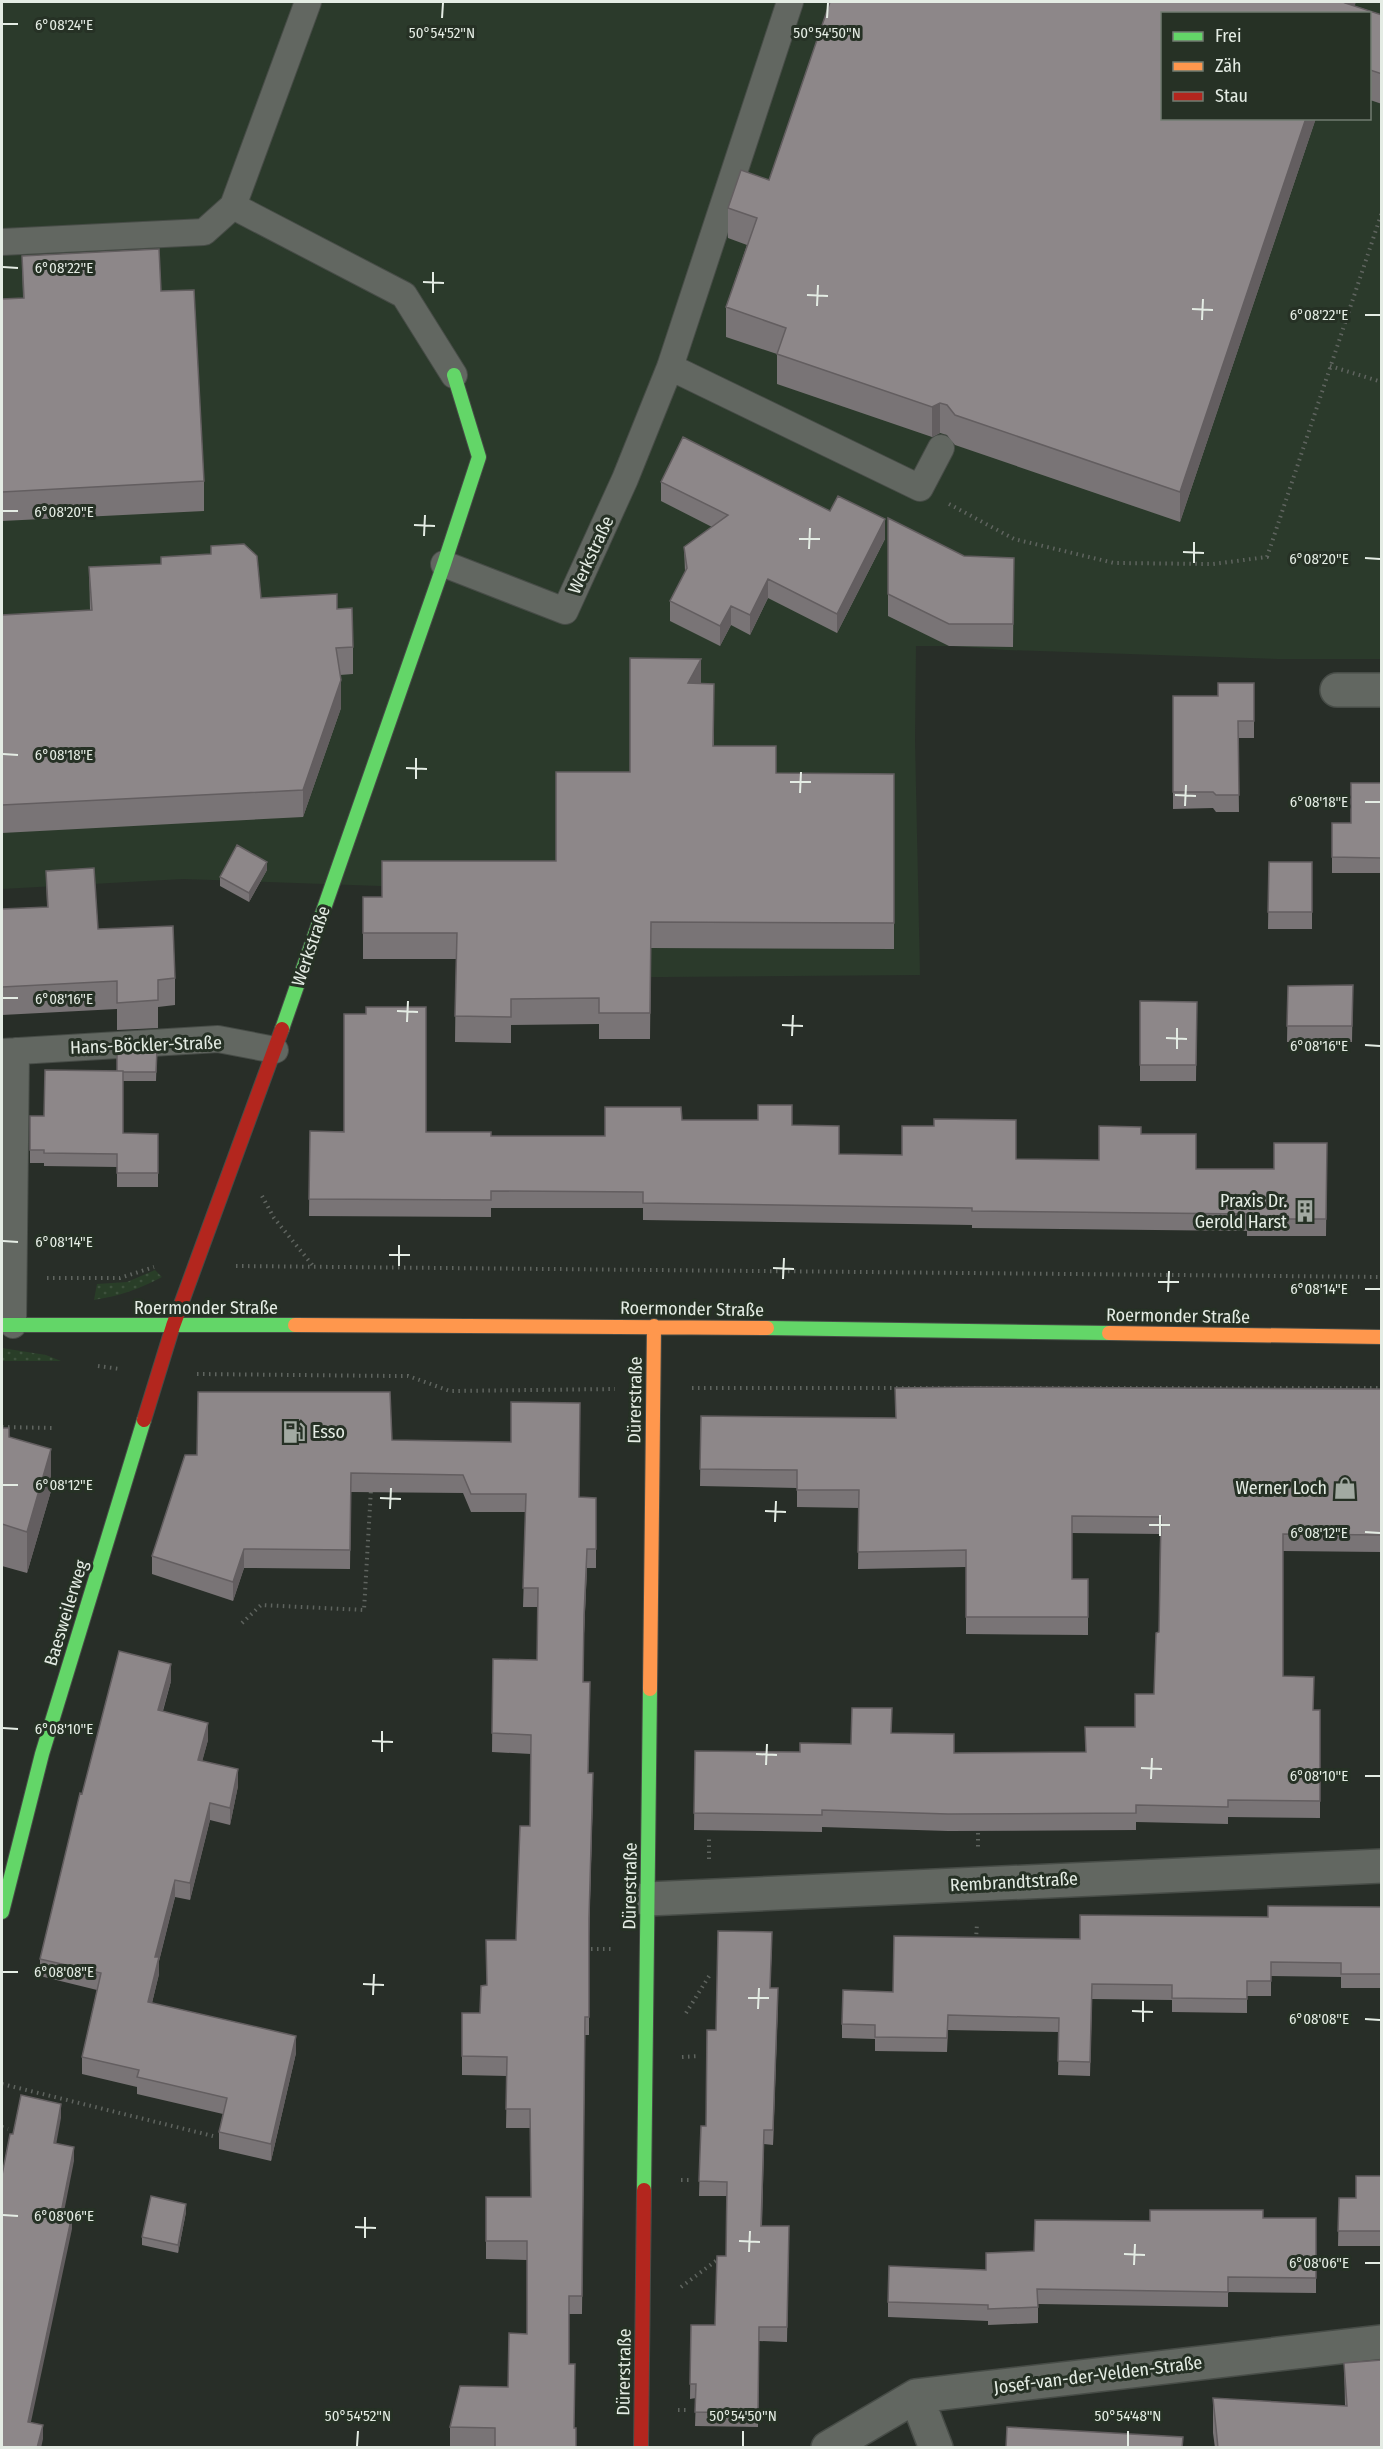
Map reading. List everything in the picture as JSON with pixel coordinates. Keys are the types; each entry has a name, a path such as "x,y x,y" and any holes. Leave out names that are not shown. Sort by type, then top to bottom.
{"street":[{"name":"Werkstraße","path":"173,1326 275,1050 479,457 454,375"},
{"path":"1337,690 1382,690"},
{"name":"Roermonder Straße","path":"7,1325 654,1326 1382,1337"},
{"name":"Baesweilerweg","path":"2,1912 42,1754 173,1326"},
{"name":"Dürerstraße","path":"641,2448 654,1326"},
{"name":"Rembrandtstraße","path":"647,1899 1382,1866"},
{"name":"Josef-van-der-Velden-Straße","path":"828,2448 916,2396 1382,2342"},
{"path":"916,2396 936,2448"}],"lane":[{"path":"2,242 204,232 233,206 308,2"},
{"path":"790,2 670,367 920,488 941,448"},
{"path":"233,206 404,295 454,375"},
{"name":"Werkstraße","path":"444,564 565,611 626,479 670,367"},
{"name":"Hans-Böckler-Straße","path":"7,1325 14,1283 9,1052 218,1039 275,1050"}],"path":[{"path":"920,488 1014,539 1114,563 1213,564 1267,557 1382,212"},
{"path":"1330,366 1382,382"},
{"path":"260,1192 274,1218 314,1268"},
{"path":"14,1283 39,1278 120,1278 156,1266 172,1264 314,1268 1382,1278"},
{"path":"2,1427 52,1428"},
{"path":"242,1623 261,1605 364,1610 371,1484"},
{"path":"976,1942 978,1817"},
{"path":"686,2013 711,1973"},
{"path":"2,2084 213,2136"},
{"path":"2,2127 8,2128"},
{"path":"678,2289 717,2260"}],"shaded area":[{"path":"2,2 1381,2 1381,659 1278,659 916,646 915,740 920,975 530,978 511,885 380,886 183,879 2,889"},
{"path":"155,1270 162,1277 129,1292 94,1300 97,1284 127,1282"},
{"path":"2,1348 46,1355 61,1361 2,1361"}],"building":[{"path":"830,2 1346,2 1382,15 1382,74 1371,70 1371,12 1161,12 1161,120 1305,120 1180,492 955,415 947,405 940,403 932,407 777,354 786,328 726,307 757,218 728,208 741,170 769,180"},
{"path":"159,249 161,291 194,290 204,481 2,492 2,299 24,298 22,256"},
{"path":"683,437 830,511 838,496 885,519 837,614 768,579 750,615 731,606 720,626 670,601 687,568 684,547 728,515 661,482"},
{"path":"888,518 964,556 1014,558 1013,624 949,624 888,594"},
{"path":"244,544 257,556 261,598 337,594 337,609 352,608 353,647 336,648 341,680 303,790 2,805 2,615 92,610 89,567 161,564 161,557 211,554 211,546"},
{"path":"630,658 701,659 688,683 714,684 713,746 776,746 776,773 894,774 894,923 651,922 650,1013 599,1013 599,998 511,999 511,1017 455,1016 457,933 363,933 363,897 382,897 382,861 556,861 556,772 630,772"},
{"path":"1218,683 1254,683 1254,721 1238,721 1239,795 1216,795 1213,792 1173,792 1173,696 1218,696"},
{"path":"1351,783 1382,783 1382,858 1332,857 1332,823 1351,823"},
{"path":"237,845 267,862 249,893 220,877"},
{"path":"1269,862 1312,862 1312,912 1268,912"},
{"path":"94,868 98,929 173,926 175,978 158,980 158,1000 117,1003 117,981 2,987 2,909 48,907 46,871"},
{"path":"1353,985 1352,1026 1287,1026 1288,986"},
{"path":"1140,1001 1197,1002 1196,1065 1140,1065"},
{"path":"366,1007 426,1007 426,1132 491,1132 491,1136 605,1136 605,1107 681,1107 682,1120 758,1120 758,1105 792,1105 792,1125 839,1126 839,1154 902,1155 902,1126 934,1126 934,1119 1016,1120 1016,1159 1099,1160 1099,1126 1141,1127 1141,1134 1196,1134 1196,1169 1274,1169 1274,1143 1327,1143 1326,1219 1247,1219 1247,1214 972,1211 972,1208 643,1203 643,1192 491,1191 491,1200 309,1199 310,1131 344,1132 344,1014 366,1014"},
{"path":"157,1049 156,1072 117,1071 117,1052"},
{"path":"45,1070 123,1071 123,1133 158,1134 158,1173 117,1173 117,1154 44,1153 44,1150 30,1150 30,1116 44,1116"},
{"path":"895,1388 1381,1389 1382,1535 1283,1534 1283,1676 1314,1677 1313,1710 1320,1710 1320,1801 1228,1800 1228,1807 1136,1805 1136,1813 948,1814 822,1810 822,1815 694,1813 695,1751 800,1752 800,1743 851,1744 852,1708 892,1708 891,1733 954,1734 954,1753 1086,1752 1085,1727 1135,1727 1135,1694 1154,1694 1156,1633 1159,1632 1161,1517 1072,1516 1072,1579 1088,1579 1088,1617 966,1617 966,1550 858,1552 859,1490 797,1490 797,1470 700,1469 701,1416 896,1418"},
{"path":"198,1392 390,1392 392,1440 511,1442 511,1402 580,1403 579,1497 596,1498 596,1549 587,1549 584,1615 583,1682 590,1682 588,1773 593,1773 589,2017 585,2017 582,2296 569,2296 569,2364 575,2364 576,2448 495,2448 495,2428 450,2427 460,2386 508,2387 509,2333 527,2334 527,2241 486,2241 486,2197 531,2197 530,2109 506,2109 507,2057 462,2056 462,2013 480,2013 481,1986 487,1985 486,1940 516,1940 520,1826 530,1826 531,1735 492,1733 493,1659 537,1660 538,1588 523,1588 526,1494 471,1494 463,1475 351,1473 350,1550 244,1549 233,1582 152,1556 185,1455 197,1455"},
{"path":"2,1428 9,1428 9,1437 51,1449 27,1532 2,1524"},
{"path":"119,1651 171,1664 158,1710 208,1723 198,1760 238,1769 230,1808 210,1803 190,1883 175,1880 155,1957 159,1957 148,2002 296,2036 271,2144 219,2132 227,2098 137,2077 139,2070 82,2057 101,1973 40,1959 80,1793 82,1794"},
{"path":"1268,1906 1382,1907 1382,1974 1341,1974 1341,1963 1271,1962 1271,1981 1247,1981 1247,1999 1172,1998 1172,1985 1092,1984 1090,2062 1058,2061 1059,2018 948,2015 947,2038 875,2037 875,2025 842,2024 843,1990 893,1992 894,1936 1080,1939 1080,1915 1268,1917"},
{"path":"718,1931 772,1932 770,1988 778,1988 773,2130 764,2130 761,2226 789,2226 787,2327 759,2327 758,2413 695,2412 696,2384 690,2384 691,2325 715,2325 717,2256 726,2256 727,2182 699,2181 701,2126 706,2126 707,2030 716,2030"},
{"path":"21,2095 61,2104 54,2143 74,2147 61,2213 72,2215 28,2422 43,2425 37,2448 2,2448 2,2175"},
{"path":"1356,2176 1382,2176 1382,2231 1338,2231 1339,2198 1356,2198"},
{"path":"151,2196 186,2204 178,2245 142,2237"},
{"path":"1150,2210 1263,2210 1263,2218 1316,2218 1316,2278 1228,2277 1228,2292 1037,2289 1038,2307 988,2309 988,2305 888,2302 889,2266 986,2270 986,2253 1034,2251 1035,2220 1150,2221"},
{"path":"1382,2360 1382,2448 1218,2448 1213,2398 1347,2406 1344,2363"},
{"path":"1007,2427 1183,2437 1182,2448 1006,2448"}],"traffic: fast":[{"path":"282,1029 479,457 454,375"},
{"path":"2,1325 295,1325"},
{"path":"767,1328 1109,1333"},
{"path":"2,1912 42,1754 144,1420"},
{"path":"644,2190 650,1689"}],"traffic: slow":[{"path":"295,1325 767,1328"},
{"path":"650,1689 654,1326"},
{"path":"1109,1333 1382,1337"}],"traffic: jam":[{"path":"144,1420 173,1326 282,1029"},
{"path":"641,2448 644,2190"}],"place":[{"name":"Praxis Dr. Gerold Harst","path":"1305,1211"},
{"name":"Esso","path":"294,1432"},
{"name":"Werner Loch","path":"1345,1488"}]}
